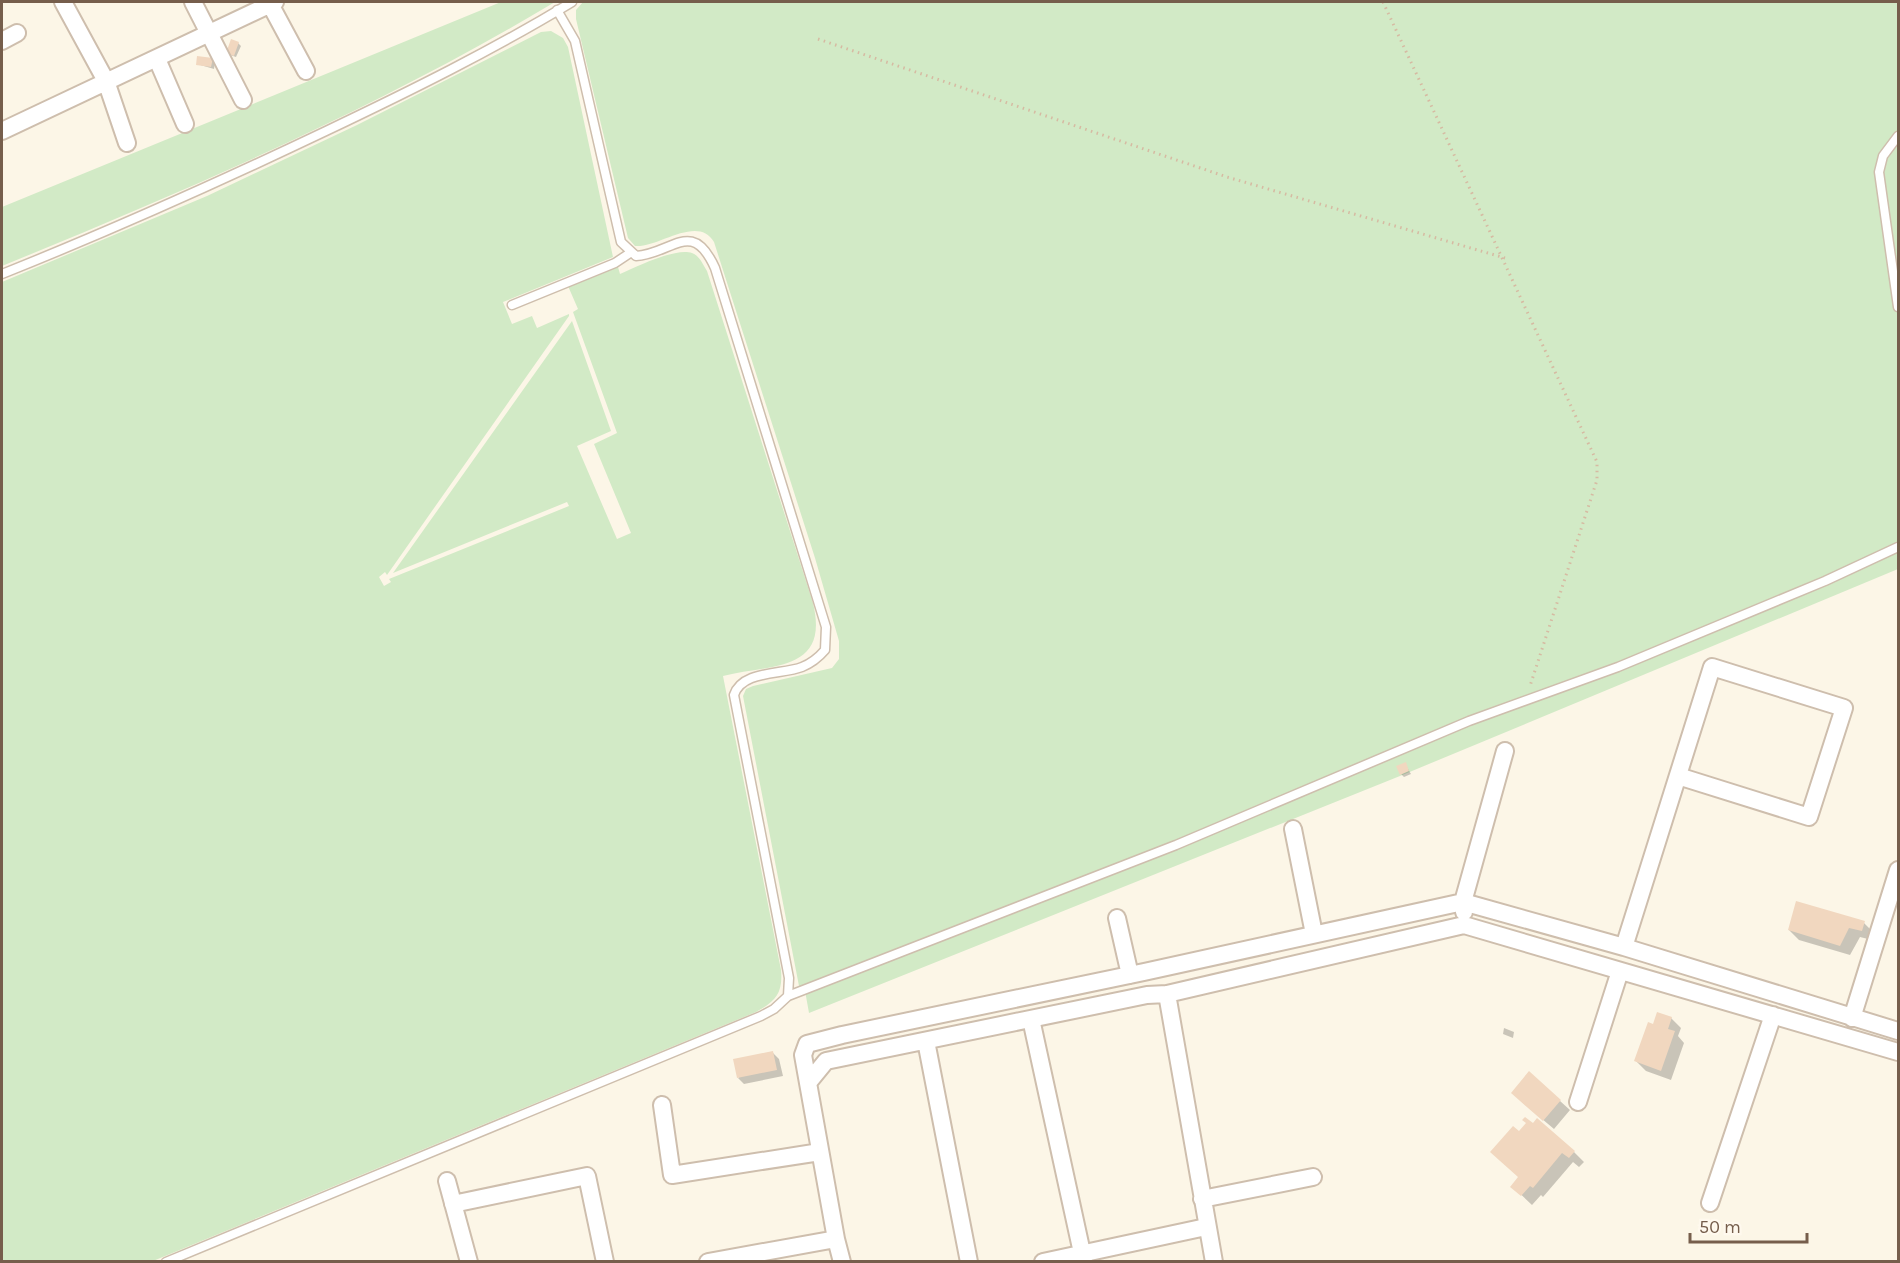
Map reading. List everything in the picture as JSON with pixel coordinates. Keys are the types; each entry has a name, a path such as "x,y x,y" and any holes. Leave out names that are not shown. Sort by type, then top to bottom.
{"street":[{"path":"63,2 106,81 127,143"},
{"path":"193,2 243,100"},
{"path":"2,131 157,58 208,31 273,3 306,71"},
{"path":"2,41 17,33"},
{"path":"157,58 185,124"},
{"path":"1624,947 1678,776 1713,667 1844,708 1809,817 1678,776"},
{"path":"1464,925 1463,902 1505,751"},
{"path":"1293,829 1314,934"},
{"path":"1852,1018 1899,870"},
{"path":"842,1262 803,1055 807,1044 1463,902 1624,947 1899,1031"},
{"path":"1117,918 1147,995"},
{"path":"808,1083 826,1061 1147,995 1167,994 1464,925 1899,1052"},
{"path":"1578,1102 1620,971"},
{"path":"1167,994 1206,1227 1214,1262"},
{"path":"1710,1203 1773,1015"},
{"path":"1031,1019 1084,1257"},
{"path":"926,1041 969,1262"},
{"path":"662,1105 672,1175 820,1152"},
{"path":"453,1204 587,1176 605,1262"},
{"path":"1202,1199 1313,1177"},
{"path":"447,1181 469,1262"},
{"path":"1043,1262 1084,1257 1206,1227"},
{"path":"708,1262 836,1239"}],"lane":[{"path":"2,274 123,225 271,158 419,87 572,2"},
{"path":"557,10 574,41 621,242 630,253 642,255 687,240 697,243 710,257 826,627 825,650 817,659 795,669 747,680 736,688 734,695 789,978 788,996"},
{"path":"1899,136 1883,156 1880,172 1899,307"},
{"path":"512,305 615,263 630,253"},
{"path":"165,1262 760,1016 774,1009 788,996 1144,858 1418,741 1662,649 1825,581 1899,547"}],"path":[{"path":"1383,2 1505,258 1597,462 1597,480 1525,702"},
{"path":"818,39 1227,177 1505,258"}],"green space":[{"path":"501,2 555,2 421,77 353,111 143,207 2,266 2,207"},
{"path":"583,2 1898,2 1898,569 1400,776 809,1013 804,985 799,986 743,696 746,689 753,686 832,668 839,659 839,641 815,558 714,242 707,234 698,231 688,231 635,246 628,238 576,19 576,10"},
{"path":"551,31 563,38 568,47 613,257 503,302 512,324 532,316 537,328 569,314 569,316 387,575 385,572 379,577 384,586 391,582 389,579 569,506 567,502 393,573 572,321 611,431 577,446 617,539 631,533 594,444 617,433 573,312 578,309 568,286 618,267 620,274 676,253 692,253 697,256 707,271 813,603 816,626 813,642 804,654 792,661 723,676 781,970 781,985 777,996 756,1012 153,1261 2,1262 2,282 207,196 357,125 541,32"}],"building":[{"path":"231,39 239,42 234,56 226,53"},
{"path":"197,56 213,58 211,67 196,65"},
{"path":"1406,762 1409,771 1400,775 1396,766"},
{"path":"1796,901 1865,921 1862,931 1849,928 1840,946 1788,930"},
{"path":"1657,1012 1672,1017 1668,1029 1675,1031 1661,1071 1634,1061 1648,1022 1653,1024"},
{"path":"773,1051 777,1070 737,1078 733,1059"},
{"path":"1529,1071 1561,1100 1543,1121 1511,1093"},
{"path":"1525,1117 1533,1123 1537,1118 1575,1151 1569,1158 1562,1153 1533,1188 1530,1186 1521,1196 1510,1187 1518,1177 1490,1152 1513,1126 1519,1131 1526,1123 1522,1120"}]}
